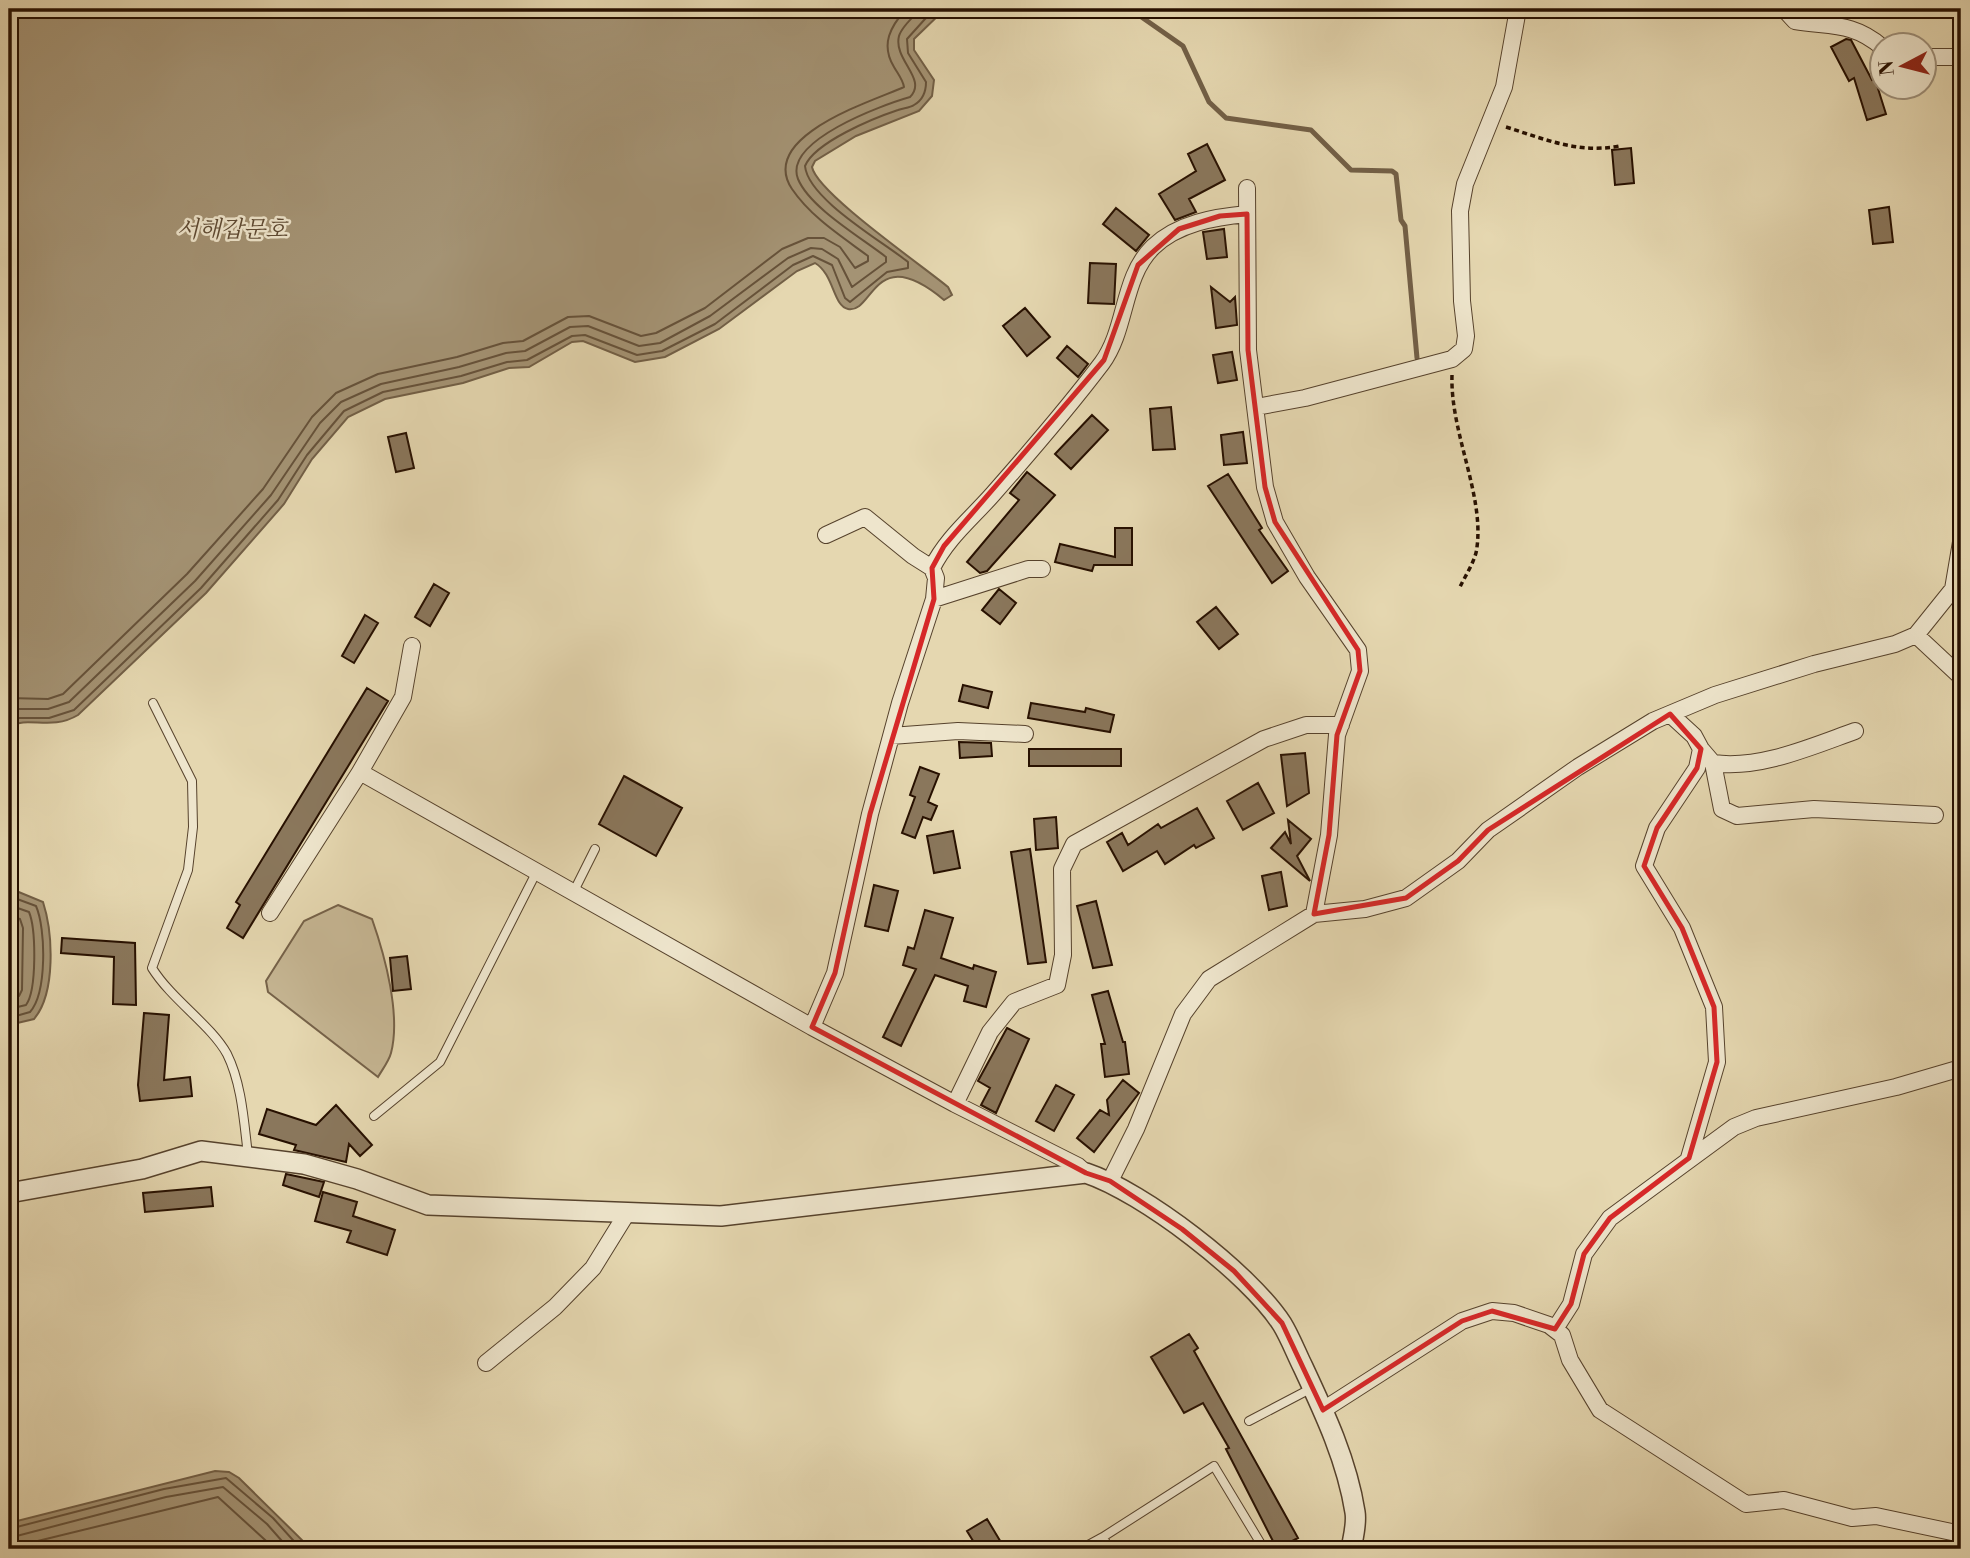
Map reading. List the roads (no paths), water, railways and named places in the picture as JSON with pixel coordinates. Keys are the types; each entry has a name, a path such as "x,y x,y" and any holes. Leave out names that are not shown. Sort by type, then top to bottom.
{"street":[{"path":"1256,407 1305,398 1452,359 1464,349 1466,336 1462,301 1460,211 1465,184 1492,122 1507,74 1518,9"},
{"path":"1784,9 1795,21 1847,26 1868,35"},
{"path":"1938,57 1961,57"},
{"path":"1247,188 1248,350 1265,487 1276,522 1307,577 1358,650 1360,671 1337,735 1329,835 1314,914"},
{"path":"812,1027 835,973 870,814 891,736 934,599 936,578 933,568 944,545 991,496 1104,360 1138,265 1154,246 1179,229 1220,216 1247,214"},
{"path":"826,535 865,517 912,556 933,568"},
{"path":"1110,1181 1136,1129 1183,1014 1209,979 1314,914 1365,909 1406,898 1458,861 1488,830 1578,767 1670,714 1715,695 1916,635 1953,589 1960,553"},
{"path":"934,599 1028,569 1041,569"},
{"path":"1916,635 1961,677"},
{"path":"270,913 360,772 403,696 412,646"},
{"path":"1670,714 1694,736 1713,763 1722,809 1737,816 1814,809 1935,815"},
{"path":"955,1104 990,1032 1014,1002 1057,985 1063,955 1062,869 1074,844 1264,739 1306,725 1341,725"},
{"path":"1713,763 1731,766 1788,753 1855,731"},
{"path":"891,736 958,732 1025,733"},
{"path":"1689,1158 1717,1062 1714,1007 1682,928 1644,866 1657,828 1697,768 1701,749"},
{"path":"360,772 812,1027 1078,1166 1086,1173 1110,1181 1182,1228 1234,1271 1282,1323 1343,1460 1356,1515 1351,1549"},
{"path":"1555,1329 1571,1304 1584,1254 1610,1218 1734,1127 1756,1118 1896,1087 1961,1068"},
{"path":"9,1193 142,1169 201,1151 304,1164 428,1205 627,1213 752,1214 1086,1173"},
{"path":"485,1363 555,1307 593,1268 627,1213"},
{"path":"1323,1410 1462,1321 1492,1311 1503,1312 1555,1329 1562,1335 1570,1360 1600,1410 1746,1504 1784,1500 1853,1518 1877,1516 1961,1534"}],"lane":[{"path":"153,703 191,780 193,827 188,870 152,968 165,989 227,1054 240,1098 248,1158"},
{"path":"573,893 595,849"},
{"path":"374,1116 440,1062 536,873"},
{"path":"1249,1421 1312,1388"},
{"path":"1081,1549 1214,1466 1264,1549"},
{"path":"1103,1537 1109,1549"}],"water":[{"name":"서해갑문호","path":"9,9 945,9 914,39 914,50 934,80 932,96 919,111 856,136 815,161 812,167 818,179 832,194 872,229 948,287 952,295 944,300 921,284 903,277 889,278 879,284 857,308 848,309 839,302 826,274 815,263 797,271 719,329 665,357 635,362 583,341 572,342 529,367 509,368 463,383 385,399 348,417 312,459 284,504 206,593 78,715 59,722 25,722 9,726"},
{"path":"9,888 43,902 49,930 50,962 46,994 34,1019 9,1025"},
{"path":"215,1471 229,1472 239,1478 311,1549 9,1549 9,1523"}],"waterway":[{"path":"1130,9 1183,46 1209,102 1226,118 1311,130 1351,170 1392,171 1396,174 1401,220 1405,226 1417,358"}]}
